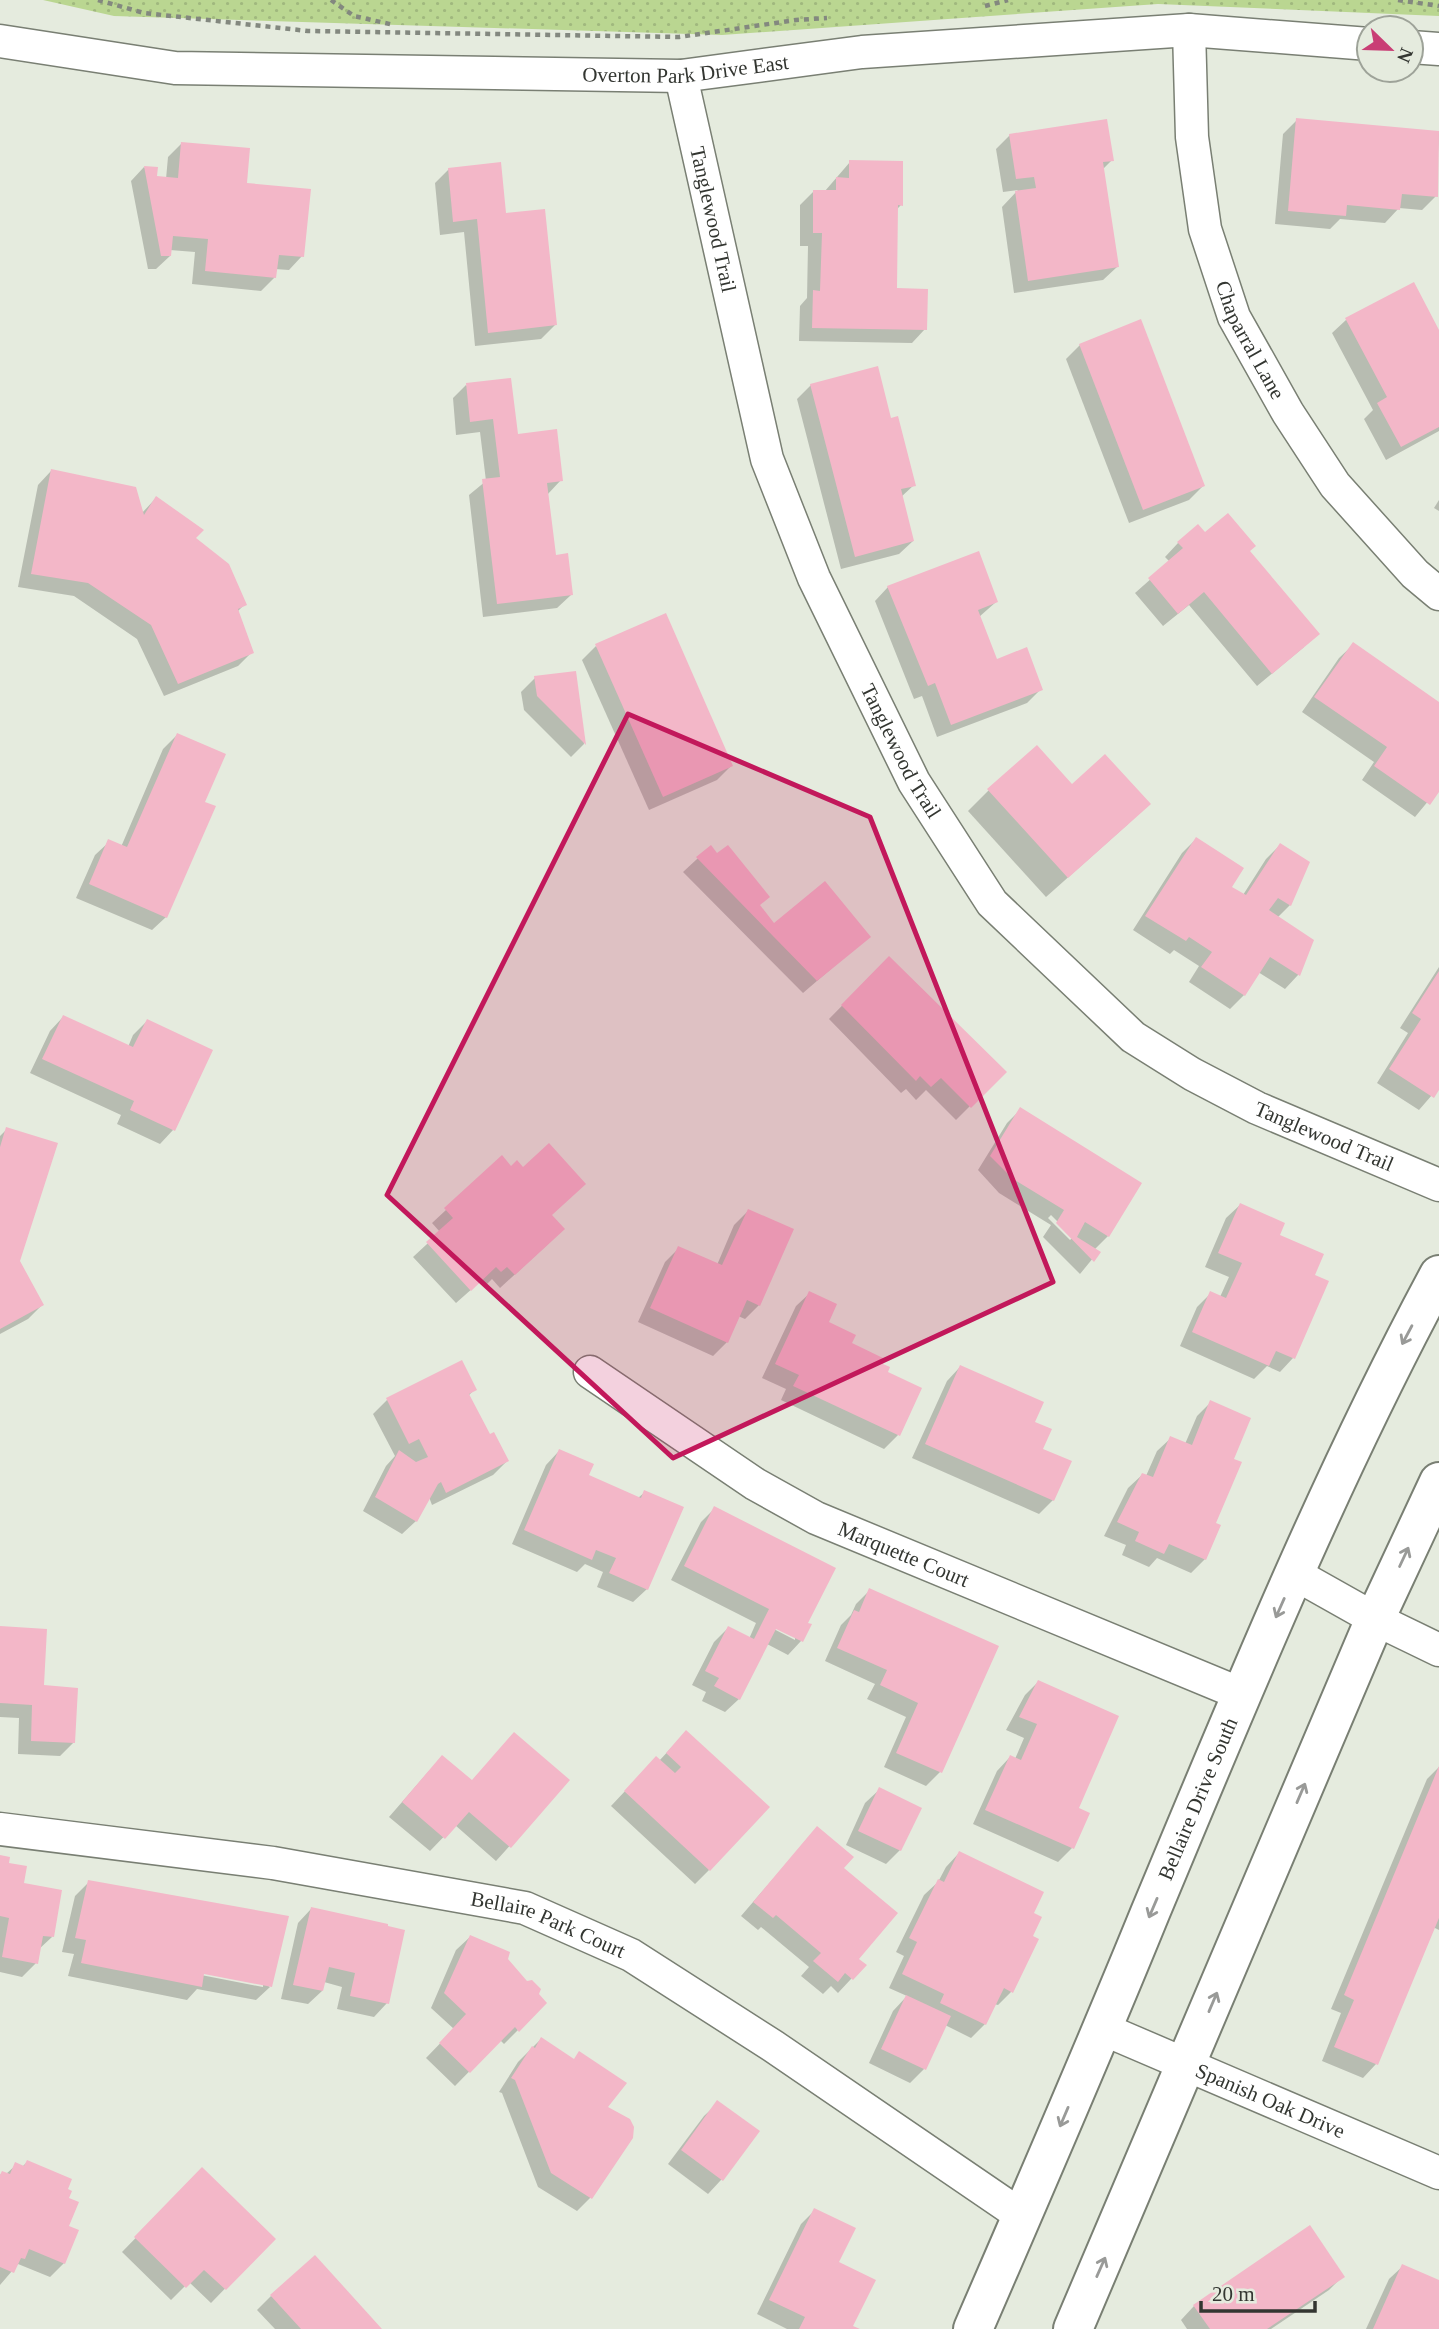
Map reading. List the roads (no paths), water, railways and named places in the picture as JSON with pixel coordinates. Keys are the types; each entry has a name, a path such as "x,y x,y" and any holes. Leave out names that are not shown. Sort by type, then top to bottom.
{"main road":[{"name":"Bellaire Drive South","path":"973,2329 1103,2029 1241,1694 1387,1371 1439,1275"},
{"path":"1073,2329 1375,1619 1439,1482"}],"street":[{"name":"Overton Park Drive East","path":"0,41 176,68 681,76 862,52 1189,30 1355,43"},
{"name":"Chaparral Lane","path":"1189,30 1192,138 1205,229 1234,317 1288,413 1335,485 1415,574 1439,594"},
{"name":"Tanglewood Trail","path":"681,76 766,459 814,578 914,782 992,903 1133,1037 1192,1074 1257,1108 1439,1185"},
{"name":"Marquette Court","path":"590,1372 755,1485 817,1518 1241,1694"},
{"path":"1295,1574 1375,1619 1439,1650"},
{"name":"Bellaire Park Court","path":"0,1829 273,1863 525,1908 631,1955 773,2046 1022,2216"},
{"name":"Spanish Oak Drive","path":"1103,2029 1439,2173"}]}
